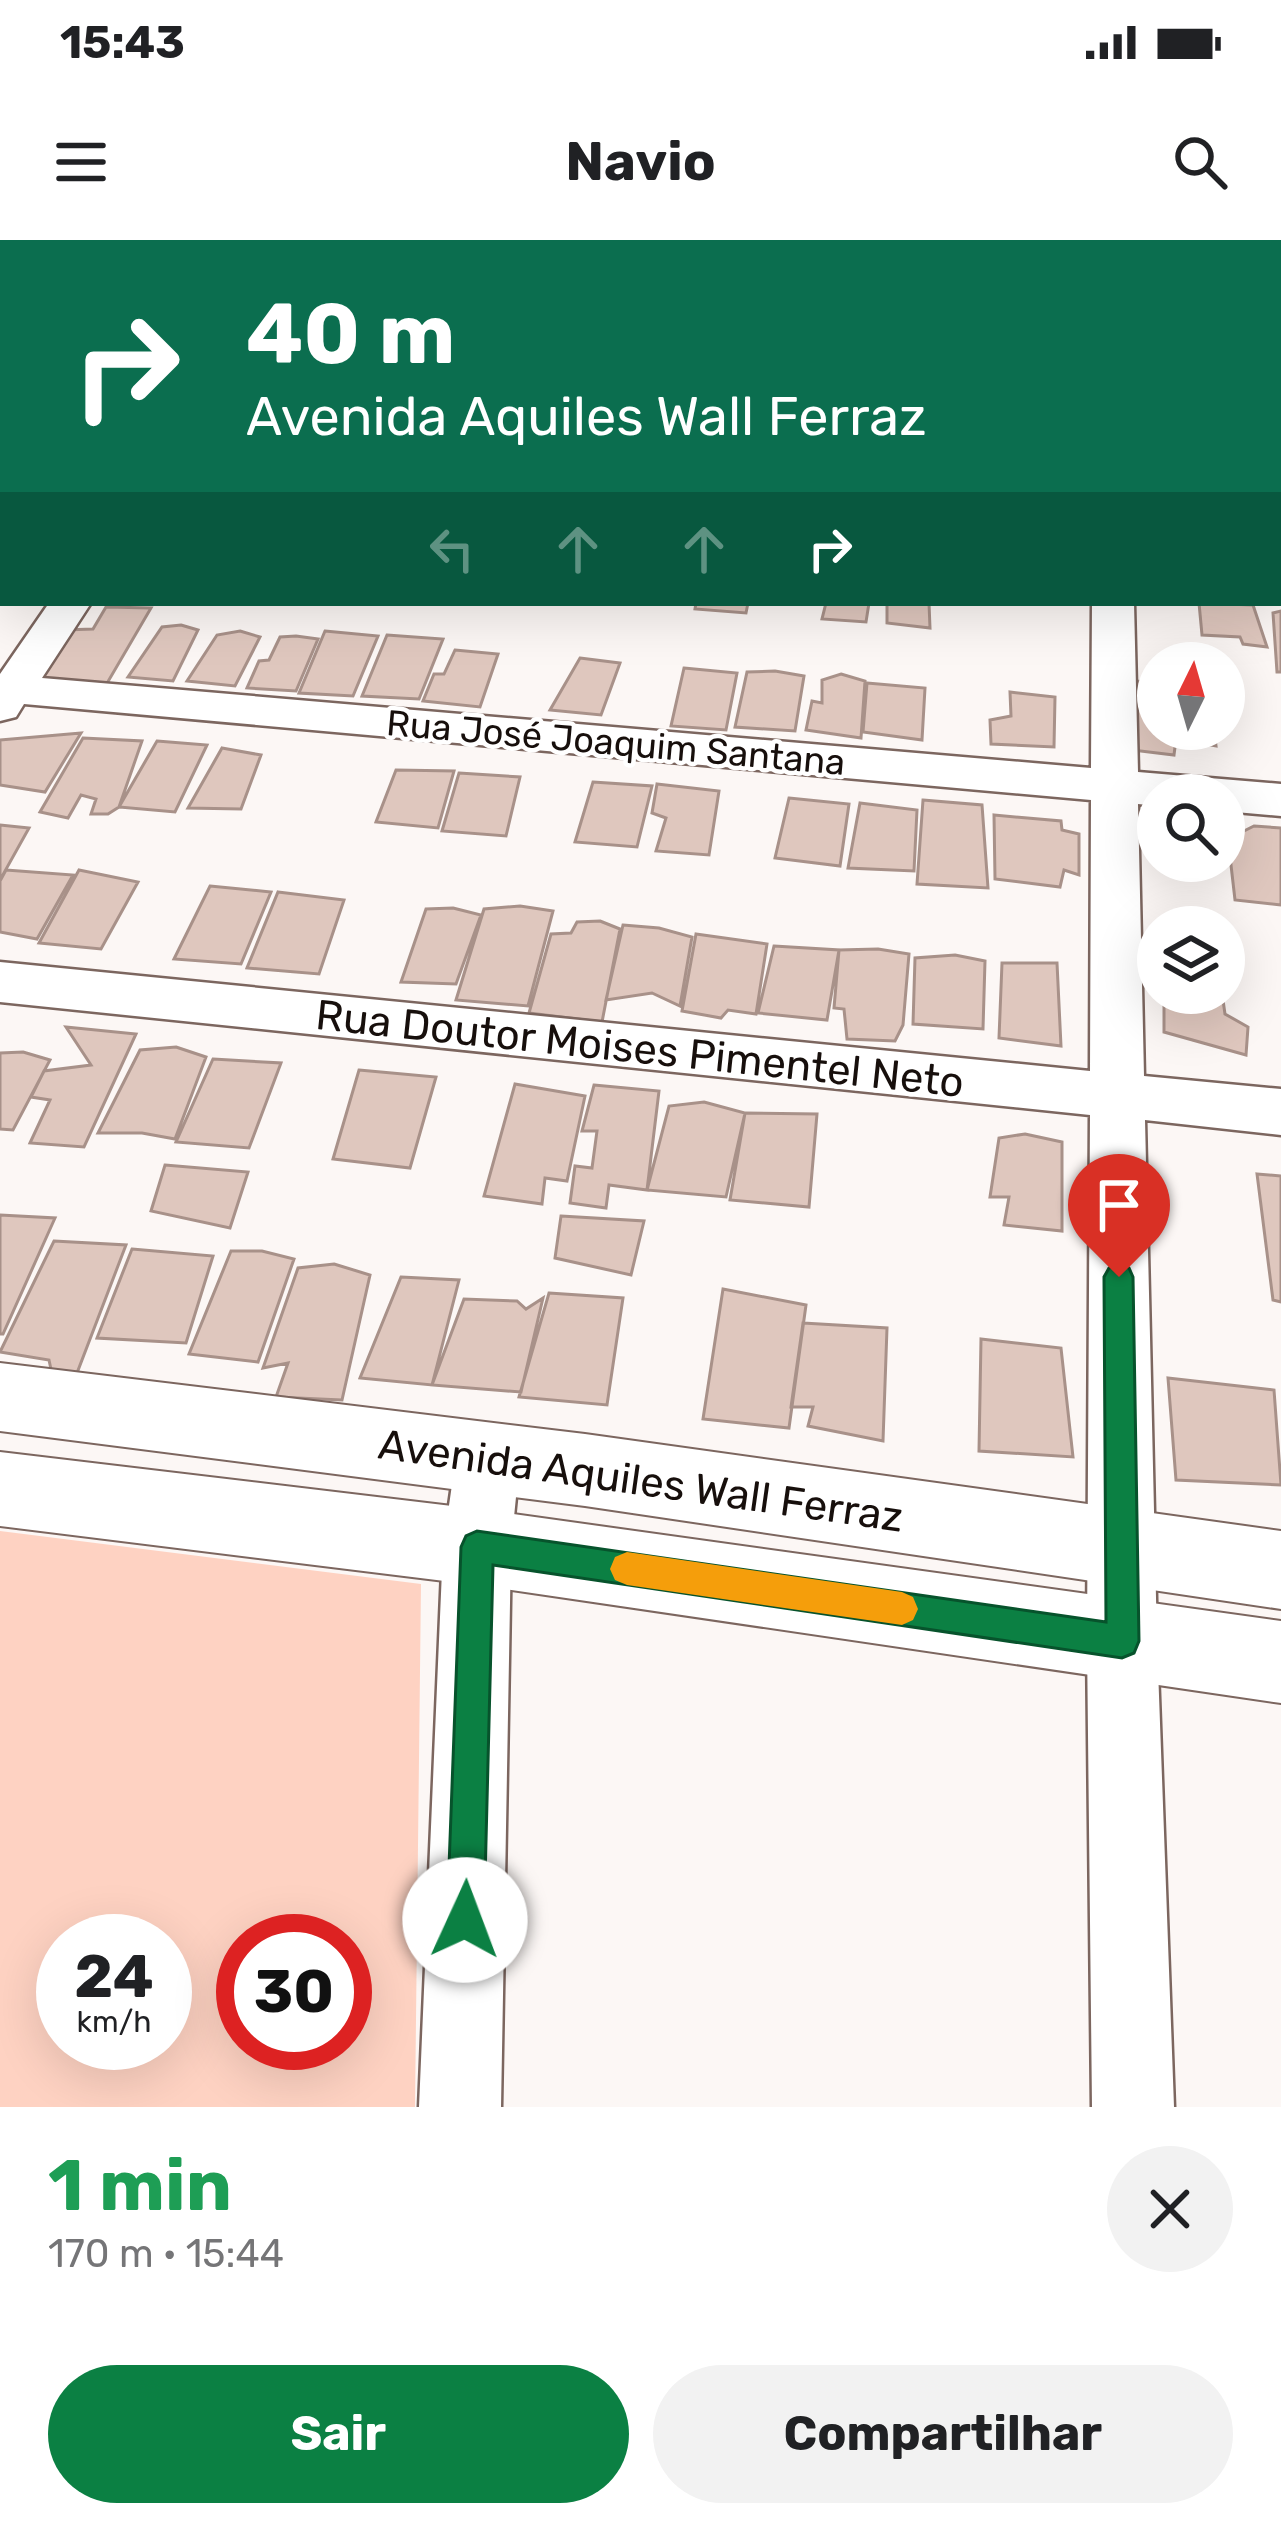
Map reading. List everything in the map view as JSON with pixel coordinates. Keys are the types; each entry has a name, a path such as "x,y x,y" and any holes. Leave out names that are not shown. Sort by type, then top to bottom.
{"main road":[{"name":"Avenida Aquiles Wall Ferraz","path":"0,1397 488,1456 1281,1570"},
{"path":"0,1490 477,1547 1281,1662"}],"street":[{"path":"6,698 68,606"},
{"path":"1113,606 1122,1641 1132,2107"},
{"name":"Rua José Joaquim Santana","path":"6,698 1137,787"},
{"name":"Rua José Joaquim Santana","path":"1245,797 1281,800"},
{"name":"Rua Doutor Moises Pimentel Neto","path":"0,982 1281,1112"},
{"path":"460,2107 477,1547 488,1456"}],"shaded area":[{"path":"0,1531 421,1584 415,2107 0,2107"}],"building":[{"path":"696,606 747,606 746,613"},
{"path":"825,606 869,606 866,622 822,619"},
{"path":"887,606 929,606 930,628 887,623"},
{"path":"1199,606 1253,606 1267,647 1245,644 1240,637 1202,635"},
{"path":"106,607 151,608 106,685 36,680 64,630 93,629"},
{"path":"1281,611 1281,672 1277,672 1273,613"},
{"path":"162,627 198,630 173,681 128,677"},
{"path":"240,631 260,637 235,686 187,681 217,635"},
{"path":"325,631 378,636 353,696 299,693"},
{"path":"387,635 443,639 419,699 362,696"},
{"path":"280,637 318,639 296,691 247,688 259,661 269,660"},
{"path":"455,650 498,654 480,707 423,701 434,674 444,674"},
{"path":"580,658 620,663 601,715 550,710"},
{"path":"684,668 737,673 726,730 671,726"},
{"path":"747,672 804,676 795,731 735,727"},
{"path":"841,674 865,681 861,738 806,730 812,701 822,703 822,680"},
{"path":"1136,681 1137,750 1175,750 1174,755 1132,750"},
{"path":"867,683 925,688 922,740 863,732"},
{"path":"1010,692 1055,697 1054,747 991,744 990,720 1011,716"},
{"path":"81,733 45,792 0,785 0,740"},
{"path":"83,738 142,741 119,807 108,814 91,814 96,799 81,795 68,818 40,812"},
{"path":"157,741 207,745 175,812 119,807"},
{"path":"222,748 261,755 241,809 188,808"},
{"path":"396,770 454,771 438,828 376,822"},
{"path":"459,773 520,777 506,836 442,831"},
{"path":"593,782 652,786 637,847 575,842"},
{"path":"657,784 719,791 709,855 656,851 666,818 652,813"},
{"path":"789,798 849,804 840,866 775,858"},
{"path":"923,800 982,805 988,888 917,884"},
{"path":"860,803 917,810 914,871 848,868"},
{"path":"994,815 1061,821 1062,830 1079,834 1079,875 1064,870 1060,887 995,879"},
{"path":"0,825 29,828 0,880"},
{"path":"1254,826 1281,828 1281,905 1235,900 1233,882 1245,882 1245,830"},
{"path":"6,870 73,875 37,939 0,932 0,881"},
{"path":"79,870 138,882 101,949 39,943"},
{"path":"210,886 271,892 241,964 174,959"},
{"path":"278,892 344,900 319,974 247,968"},
{"path":"520,906 553,911 528,1006 456,1000 484,909"},
{"path":"453,908 481,915 456,984 401,982 426,909"},
{"path":"600,921 620,929 602,1022 529,1013 551,934 571,933 577,922"},
{"path":"623,925 692,937 680,1006 652,993 606,1000"},
{"path":"696,934 767,944 756,1014 728,1010 721,1018 682,1011"},
{"path":"774,946 839,950 827,1020 758,1013"},
{"path":"839,950 909,954 903,1025 895,1041 847,1039 844,1009 834,1008"},
{"path":"955,955 985,961 983,1029 913,1024 915,958"},
{"path":"1002,963 1057,963 1061,1046 999,1038"},
{"path":"1164,1014 1225,1014 1248,1027 1246,1055 1164,1032"},
{"path":"66,1027 136,1034 84,1147 30,1143 50,1100 31,1097 44,1071 91,1065"},
{"path":"176,1047 206,1057 175,1139 98,1133 140,1050"},
{"path":"23,1052 50,1060 13,1130 0,1129 0,1053"},
{"path":"213,1059 281,1063 249,1148 176,1142"},
{"path":"359,1070 436,1077 410,1168 333,1159"},
{"path":"515,1084 585,1096 567,1181 545,1178 542,1204 484,1196"},
{"path":"594,1085 659,1091 647,1190 609,1185 606,1208 570,1203 575,1166 592,1168 597,1131 582,1131"},
{"path":"704,1102 745,1113 726,1197 647,1190 669,1106"},
{"path":"745,1113 817,1114 809,1207 730,1200"},
{"path":"1025,1134 1062,1142 1062,1231 1004,1225 1009,1197 990,1197 999,1138"},
{"path":"165,1165 248,1172 230,1228 151,1211"},
{"path":"1257,1174 1281,1176 1281,1302 1273,1300"},
{"path":"0,1215 55,1218 3,1334 0,1334"},
{"path":"561,1216 644,1221 631,1275 555,1258"},
{"path":"54,1241 126,1245 77,1373 52,1374 49,1360 0,1352"},
{"path":"132,1249 213,1256 186,1343 97,1338"},
{"path":"231,1251 262,1251 294,1259 258,1362 189,1354"},
{"path":"334,1264 370,1275 342,1400 276,1397 288,1363 263,1368 298,1268"},
{"path":"401,1277 459,1280 432,1385 360,1378"},
{"path":"723,1289 806,1305 789,1428 703,1419"},
{"path":"549,1293 623,1298 607,1405 519,1397"},
{"path":"543,1298 521,1392 432,1385 464,1299 517,1301 526,1309"},
{"path":"803,1323 887,1328 883,1441 808,1426 813,1407 791,1407"},
{"path":"981,1339 1061,1348 1073,1457 979,1451"},
{"path":"1168,1378 1274,1390 1281,1485 1176,1480"}],"slow traffic":[{"path":"627,1569 902,1609"}],"route":[{"path":"465,1920 477,1547 1122,1641 1119,1277"}]}
